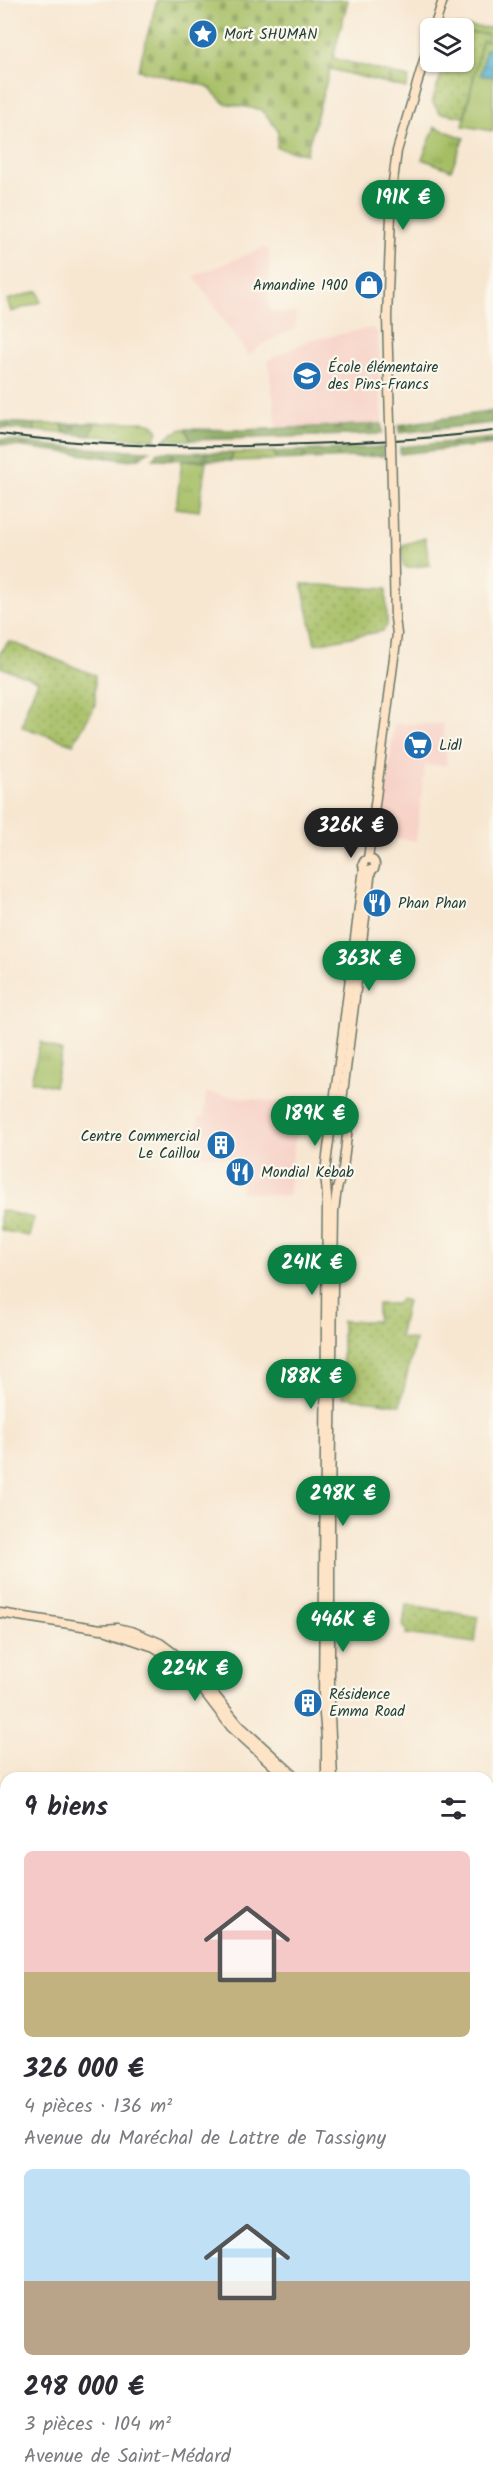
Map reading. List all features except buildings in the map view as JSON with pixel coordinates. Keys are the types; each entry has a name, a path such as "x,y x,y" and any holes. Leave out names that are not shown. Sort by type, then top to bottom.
{"main road":[{"path":"437,18 443,0"},
{"path":"333,1772 330,1704 325,1172 337,1107 368,869 375,863 368,859 398,634 395,618 387,318 392,189 397,151 420,72"},
{"path":"328,1397 334,1211 337,1189 344,1169 349,1120 337,1107"},
{"path":"326,1772 323,1703 328,1464"},
{"path":"1,1612 101,1629 154,1647 179,1664 231,1727 280,1772"},
{"path":"101,1629 118,1628 134,1632 160,1643 181,1657 202,1678 239,1725 290,1772"}],"shaded area":[{"path":"263,248 269,249 269,312 296,313 296,326 293,330 267,341 248,356 194,276"},
{"name":"École élémentaire des Pins-Francs","path":"373,328 378,333 382,424 277,428 268,360 310,340"},
{"path":"394,723 443,724 447,765 425,765 416,841 381,836"},
{"path":"206,1093 299,1105 288,1196 240,1192 242,1179 233,1177 236,1159 194,1155 199,1117 204,1117"}],"green space":[{"path":"157,0 348,0 333,58 409,78 406,88 330,69 306,154 277,148 278,130 262,110 224,103 207,86 138,70"},
{"path":"474,27 493,28 493,131 463,126 482,41 487,41 488,34 474,33"},
{"path":"474,33 488,34 487,41 482,41 464,117 440,113 432,102 442,72 474,72"},
{"path":"435,127 464,138 451,170 422,159"},
{"path":"38,291 41,302 11,312 7,300"},
{"path":"493,411 493,423 399,433 399,425"},
{"path":"0,422 34,424 35,431 0,428"},
{"path":"144,422 153,424 158,431 155,439 90,436 95,423"},
{"path":"95,423 90,436 64,431 62,424"},
{"path":"34,424 62,424 64,431 72,434 35,431"},
{"path":"382,424 382,434 191,440 186,429 243,430"},
{"path":"186,429 191,440 164,440 171,434"},
{"path":"493,438 493,444 400,454 400,447"},
{"path":"0,439 61,447 149,451 138,459 125,460 0,444"},
{"path":"382,447 383,456 277,460 274,452"},
{"path":"157,452 233,453 230,461 153,459"},
{"path":"274,452 277,460 231,461 233,453"},
{"path":"182,461 206,461 199,511 176,508"},
{"path":"425,538 430,565 407,568 403,565 402,545"},
{"path":"302,584 386,589 387,625 383,631 315,644"},
{"path":"9,641 95,675 95,706 73,744 22,727 27,706 38,681 0,667 0,653"},
{"path":"40,1042 62,1052 54,1086 31,1081"},
{"path":"0,1210 34,1218 29,1236 0,1230"},
{"path":"401,1299 407,1301 399,1337 415,1340 400,1405 342,1397 342,1321 377,1321 377,1304 396,1304"},
{"path":"406,1604 478,1617 475,1643 406,1634 407,1631 403,1626"}],"water":[{"path":"486,49 493,50 493,77 481,75"}],"railway":[{"path":"0,434 76,442 153,446 230,446 377,441 493,431"}],"place":[{"name":"Mort SHUMAN","path":"203,34"},
{"name":"Amandine 1900","path":"369,285"},
{"name":"École élémentaire des Pins-Francs","path":"307,376"},
{"name":"Lidl","path":"418,745"},
{"name":"Phan Phan","path":"377,903"},
{"name":"Centre Commercial Le Caillou","path":"221,1145"},
{"name":"Mondial Kebab","path":"240,1172"},
{"name":"Résidence Emma Road","path":"308,1703"}]}
